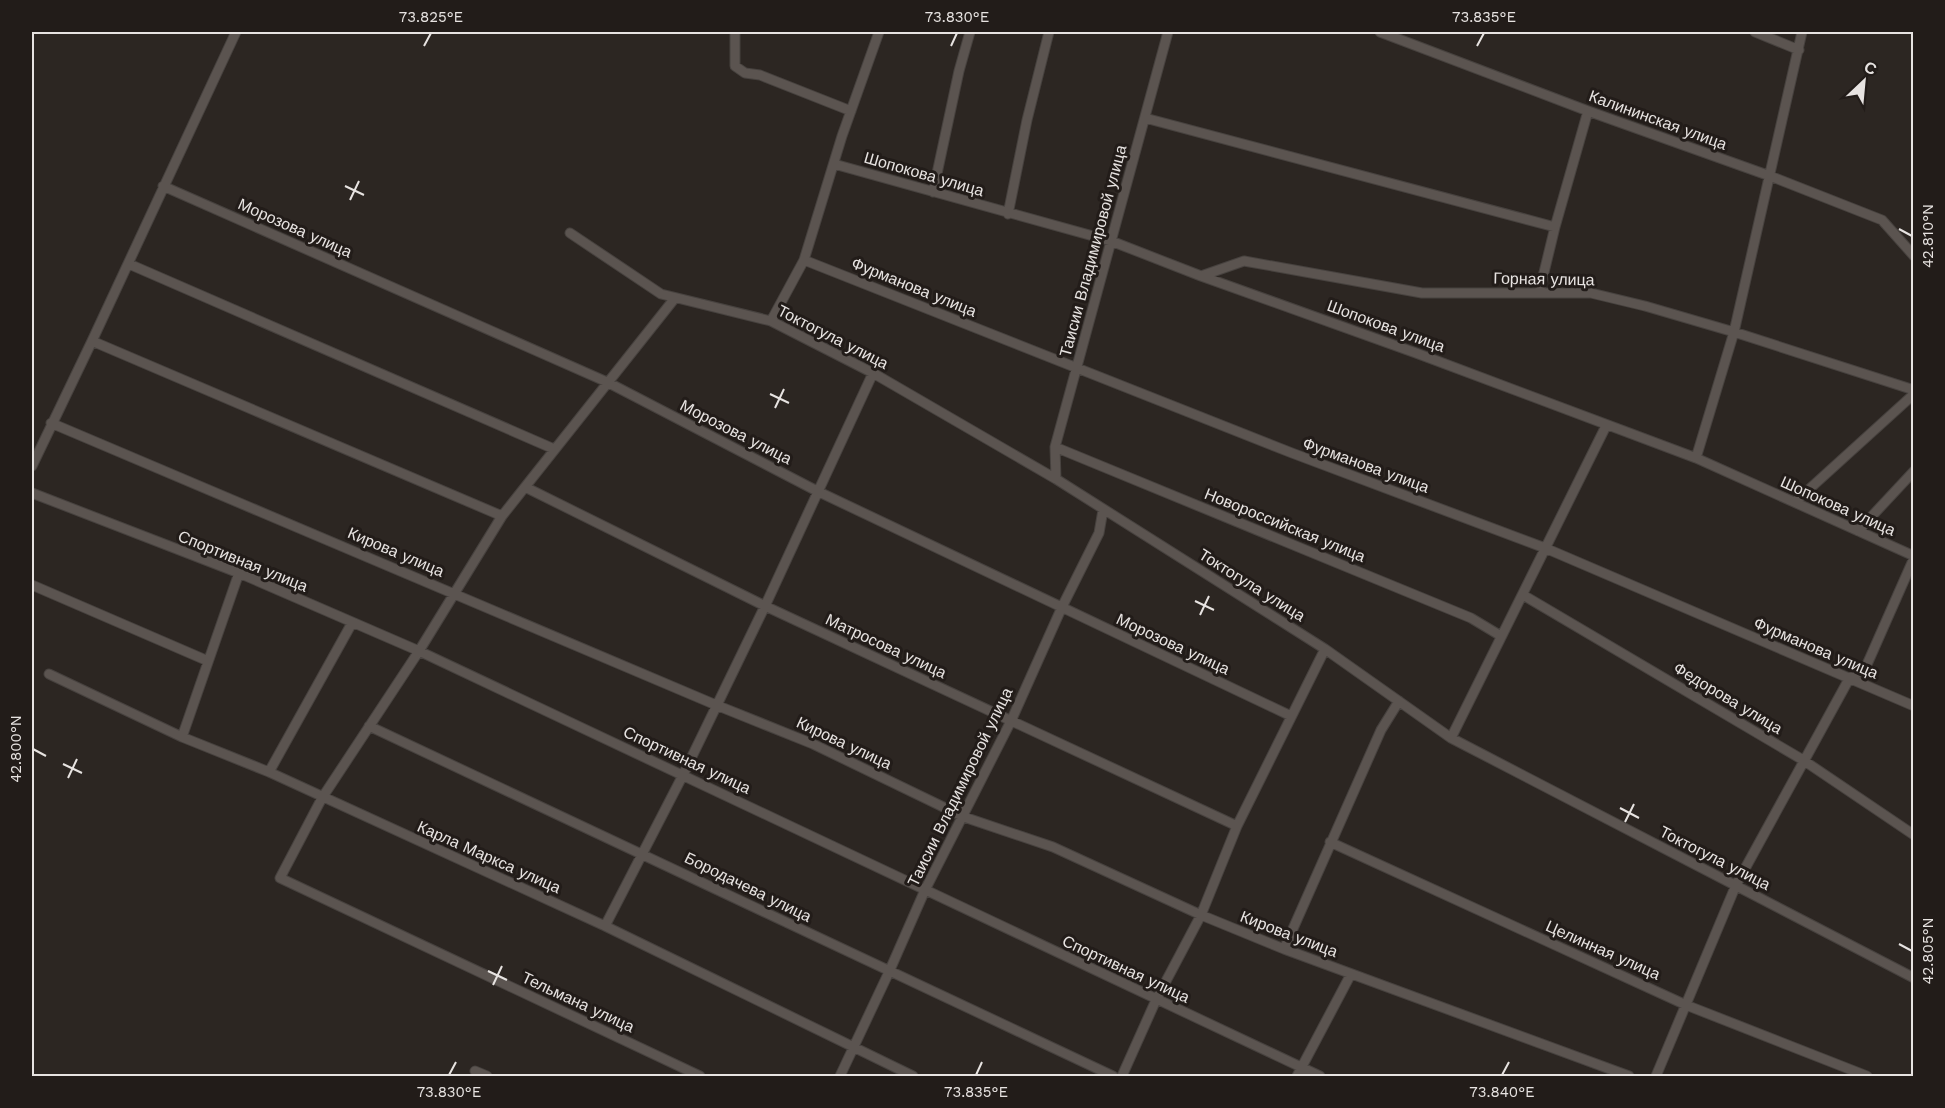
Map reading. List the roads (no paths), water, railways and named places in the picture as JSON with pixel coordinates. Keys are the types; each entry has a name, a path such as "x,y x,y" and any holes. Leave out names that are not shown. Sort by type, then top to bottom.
{"street":[{"path":"32,466 129,264 236,32"},
{"path":"735,32 735,66 745,74 760,75 850,111"},
{"path":"771,321 804,260 850,111 879,32"},
{"path":"933,192 958,71 970,32"},
{"path":"1008,214 1027,120 1049,32"},
{"name":"Таисии Владимировой улица","path":"1056,479 1054,447 1168,32"},
{"name":"Калининская улица","path":"1380,32 1588,111 1770,176 1881,220 1914,256"},
{"path":"1755,32 1799,50"},
{"path":"1696,459 1734,332 1802,32"},
{"path":"1539,293 1554,227 1588,111"},
{"path":"1145,118 1554,227"},
{"name":"Шопокова улица","path":"834,164 1111,241 1416,352 1696,459 1914,557"},
{"name":"Морозова улица","path":"163,186 607,382 817,491 1291,716"},
{"name":"Токтогула улица","path":"570,233 661,294 771,321 873,373 1056,479 1325,649 1451,738 1914,978"},
{"name":"Фурманова улица","path":"804,260 1075,369 1545,548 1914,706"},
{"name":"Горная улица","path":"1202,276 1244,261 1422,293 1591,293 1646,306 1734,332 1914,392"},
{"path":"129,264 554,449"},
{"path":"322,798 419,651 502,516 675,298"},
{"path":"92,342 502,516"},
{"path":"605,926 683,775 765,606 873,373"},
{"path":"1795,502 1914,392"},
{"name":"Кирова улица","path":"51,423 813,744 964,817 1053,847 1201,915 1284,949 1629,1077"},
{"path":"1451,738 1606,426"},
{"name":"Новороссийская улица","path":"1054,447 1471,618 1501,636"},
{"path":"1858,531 1914,471"},
{"name":"Матросова улица","path":"525,487 765,606 1237,826"},
{"name":"Спортивная улица","path":"32,494 239,573 419,651 1156,1000 1299,1072 1320,1077"},
{"name":"Таисии Владимировой улица","path":"840,1077 925,890 1011,721 1099,533 1103,510"},
{"path":"1656,1077 1736,885 1849,679 1865,669 1914,557"},
{"path":"182,737 239,573"},
{"path":"32,585 208,661"},
{"name":"Федорова улица","path":"1523,595 1803,760 1914,835"},
{"path":"269,772 352,623"},
{"path":"1122,1077 1156,1000 1201,915 1237,826 1325,649"},
{"name":"Карла Маркса улица","path":"49,674 182,737 269,772 605,926 913,1077"},
{"path":"1284,949 1381,730 1399,702"},
{"name":"Бородачева улица","path":"369,726 643,853 1113,1077"},
{"name":"Тельмана улица","path":"322,798 280,878 700,1077"},
{"name":"Целинная улица","path":"1330,842 1686,1005 1867,1077"},
{"path":"1299,1072 1351,974"},
{"path":"475,1071 487,1077"}]}
